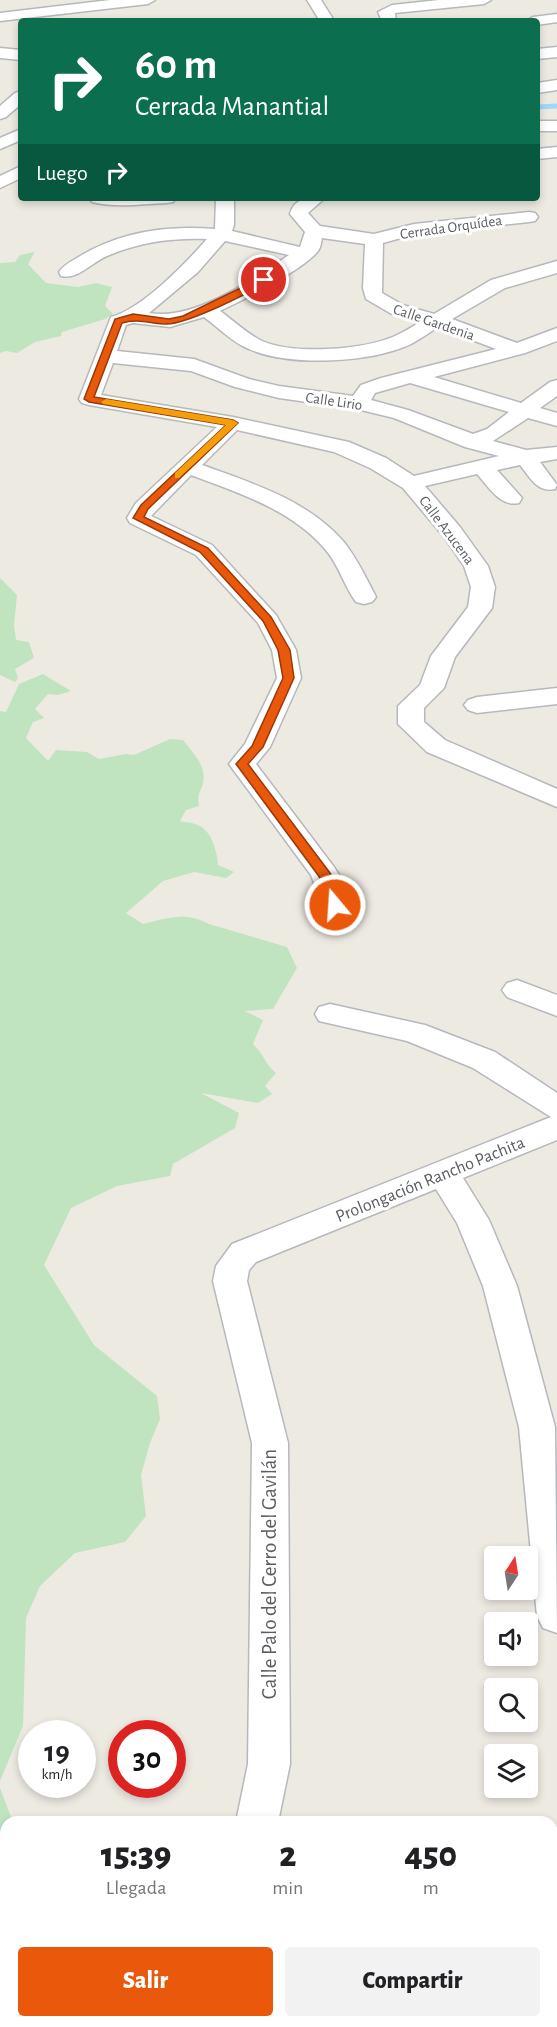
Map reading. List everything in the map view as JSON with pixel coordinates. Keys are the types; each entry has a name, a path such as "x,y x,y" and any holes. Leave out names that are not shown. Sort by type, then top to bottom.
{"street":[{"path":"42,18 148,0"},
{"path":"314,0 325,18"},
{"path":"388,18 385,12 392,9 484,0"},
{"path":"540,20 557,18"},
{"path":"540,54 557,52"},
{"path":"0,53 18,55"},
{"path":"540,80 557,83"},
{"path":"540,87 557,83"},
{"path":"1,112 18,98"},
{"path":"1,112 18,112"},
{"path":"540,126 557,126"},
{"path":"2,143 18,136"},
{"path":"540,154 557,152"},
{"path":"0,183 18,173"},
{"path":"133,317 191,268 222,233 225,225 225,201"},
{"path":"312,201 300,209 299,214 314,231 374,240"},
{"name":"Cerrada Orquídea","path":"374,240 414,229 529,217"},
{"path":"105,356 118,321 133,317 169,321 185,319 264,280 304,254 311,248 314,231"},
{"path":"68,273 89,257 121,242 145,236 222,233 263,240 304,254"},
{"name":"Calle Gardenia","path":"374,240 375,259 370,281 373,295 387,306 418,317 437,320 488,342 518,349"},
{"path":"205,309 255,345 294,354 328,355 383,347 403,340 498,284 557,267"},
{"path":"358,404 368,389 552,339"},
{"name":"Calle Azucena","path":"105,356 89,399 233,423 341,447 378,463 411,483 452,532 476,566 483,587 480,608 443,656 431,688 411,706 411,724 436,746 557,800"},
{"name":"Calle Lirio","path":"105,356 194,365 242,383 279,392 358,404 401,414 473,442 525,458"},
{"path":"409,376 557,420"},
{"path":"473,442 494,433 557,386"},
{"path":"233,423 144,508 138,518 204,550 268,620 284,650 289,678 257,747 242,764 324,873 333,891 335,905 329,915"},
{"path":"411,483 557,453"},
{"path":"525,458 547,484"},
{"path":"188,467 263,495 318,529 335,546 350,568 364,597"},
{"path":"483,468 511,498"},
{"path":"477,705 557,696"},
{"path":"517,990 557,1006"},
{"path":"330,1014 414,1032 484,1060 557,1108"},
{"name":"Prolongación Rancho Pachita","path":"303,1230 557,1127"},
{"path":"444,1173 472,1220 500,1286 534,1416 557,1616"},
{"name":"Calle Palo del Cerro del Gavilán","path":"258,1816 269,1764 270,1443 230,1281 233,1266 244,1252 303,1230"}],"green space":[{"path":"35,252 28,264 46,283 78,287 96,283 112,287 105,306 113,314 105,319 62,332 61,336 35,342 17,353 6,351 0,353 0,263 15,262 20,255"},
{"path":"0,578 17,595 14,625 16,640 29,642 34,658 15,669 18,678 15,682 0,675"},
{"path":"43,674 71,691 58,695 48,694 35,709 44,718 33,722 26,738 48,761 56,750 87,752 99,759 126,754 134,755 170,739 183,740 201,765 204,777 199,806 186,810 180,821 201,826 215,846 218,865 234,872 226,878 194,872 163,881 126,913 143,924 176,917 193,918 287,947 297,968 273,1009 245,1011 263,1020 253,1044 276,1073 265,1086 272,1094 258,1103 201,1093 239,1113 235,1128 173,1164 170,1176 117,1186 71,1208 44,1265 94,1345 157,1396 160,1419 141,1475 146,1516 125,1542 75,1553 40,1586 26,1618 23,1720 18,1720 18,1738 0,1781 0,711 6,712 19,684"},
{"path":"0,1788 11,1816 0,1816"}],"waterway":[{"path":"540,107 557,106"}],"slow traffic":[{"path":"106,402 233,423 179,476"}],"route":[{"path":"264,280 185,319 169,321 133,317 118,321 89,399 233,423 144,508 138,518 204,550 268,620 284,650 289,678 257,747 242,764 324,873 333,891 335,905"}]}
